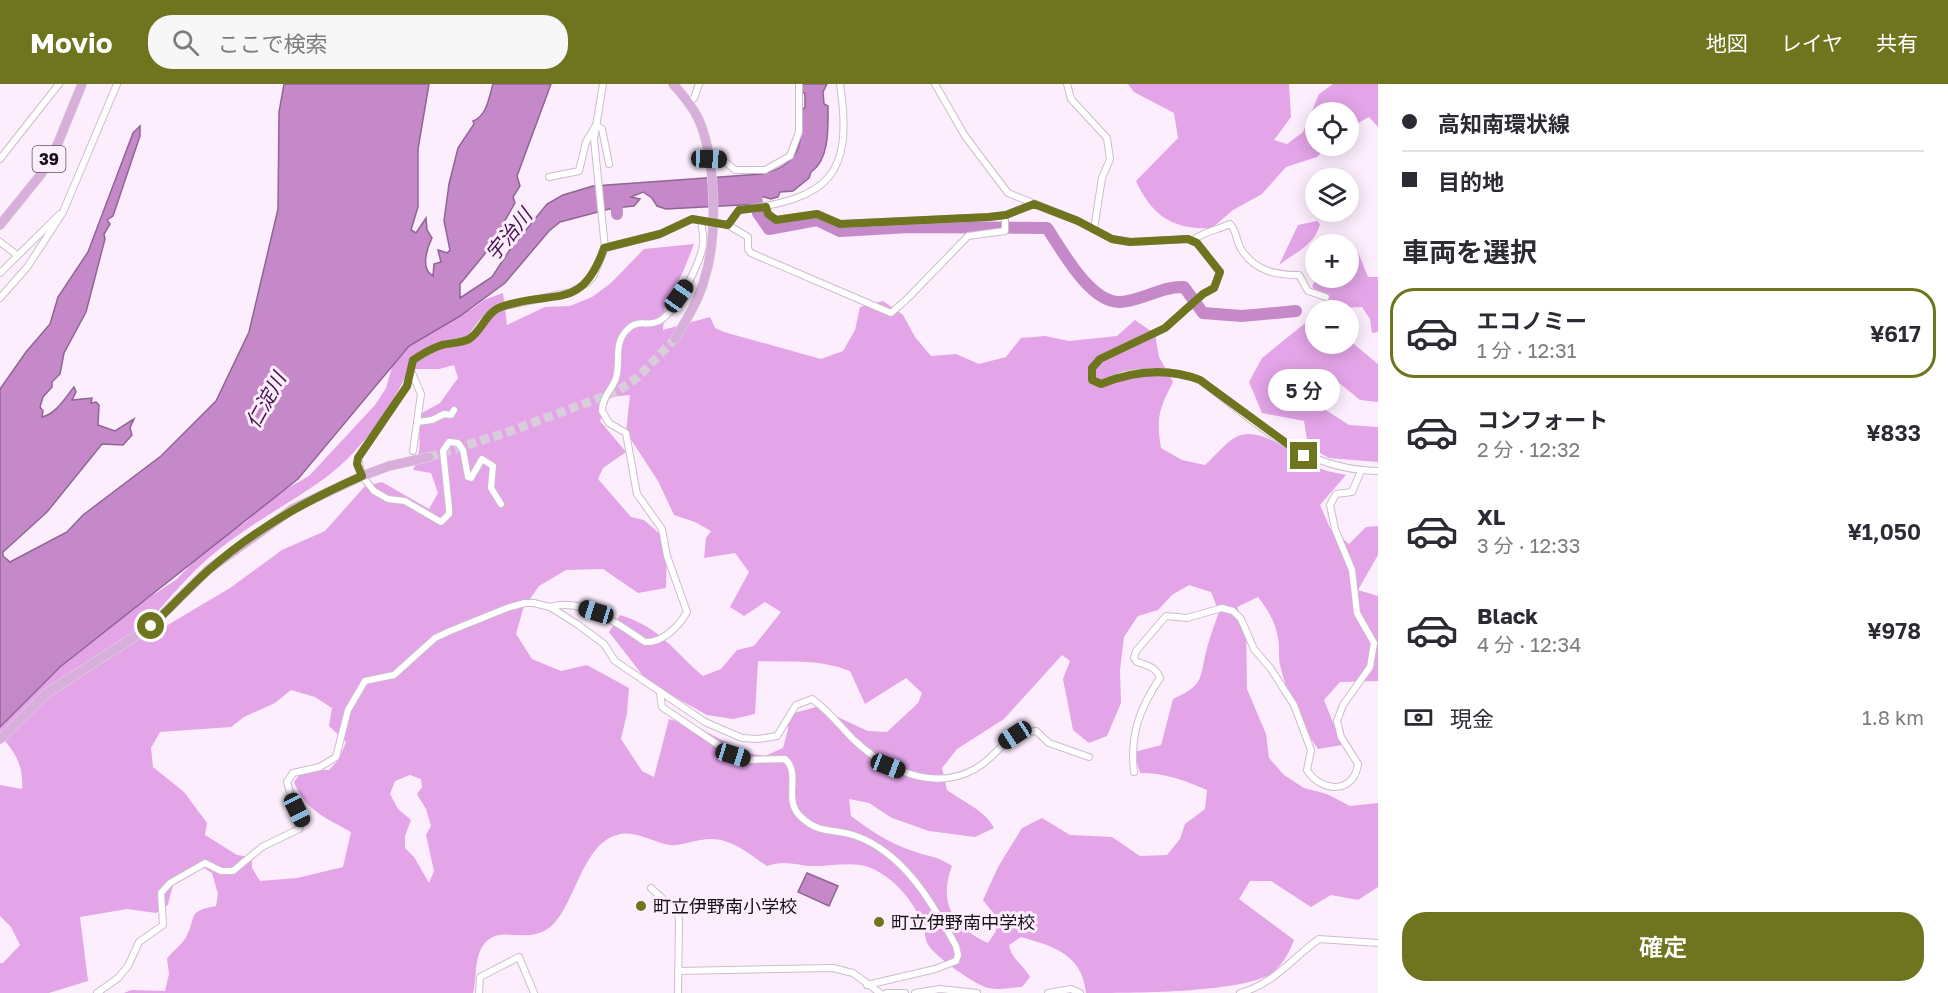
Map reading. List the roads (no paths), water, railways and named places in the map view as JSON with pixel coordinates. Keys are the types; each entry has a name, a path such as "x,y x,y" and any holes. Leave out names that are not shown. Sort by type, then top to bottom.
{"main road":[{"name":"39","path":"0,225 42,173 58,143 82,84"},
{"path":"673,84 699,121 709,159 713,212 706,277 694,307 675,339"},
{"path":"0,739 47,693 66,678 151,626 209,569 294,508 362,476 389,466 429,457"}],"street":[{"path":"0,159 59,84"},
{"path":"0,298 28,266 63,212 117,84"},
{"path":"501,504 491,488 492,466 482,459 471,478 468,477 461,445 453,441 444,446 443,451 449,514 443,521 438,521 405,501 388,499 374,491 362,476 357,464 358,458 407,386 413,360 438,346 469,339 483,321 500,307 556,297 579,288 593,277 604,248 595,157 596,125 603,84"},
{"path":"688,103 694,98 699,84"},
{"path":"709,159 723,160 735,170 765,170 790,156 797,143 799,132 799,84"},
{"path":"728,225 739,210 766,207 807,195 824,184 836,167 843,140 840,84"},
{"path":"935,84 965,135 1008,193 1094,229 1106,237 1130,242 1141,240 1192,241 1197,243 1220,272 1214,288 1200,297 1165,328 1100,359 1092,368 1092,380 1101,384 1124,375 1147,372 1176,372 1187,375 1200,380 1304,456 1361,471 1378,471"},
{"path":"1067,84 1071,99 1107,138 1110,159 1102,178 1094,229"},
{"path":"596,125 602,129 609,164"},
{"path":"549,177 579,171 586,142 596,125"},
{"path":"766,207 768,214 776,220 817,214 840,224 1005,215 1034,204"},
{"path":"0,273 53,219 63,212"},
{"path":"604,248 660,234 692,219 728,225 748,237 748,249 751,253 891,313 968,236 1005,231 1005,215"},
{"path":"97,993 118,978 128,966 139,942 163,925 161,893 170,883 205,863 221,871 233,871 267,843 299,829 302,821 291,800 287,782 293,773 320,767 336,757 348,710 365,681 394,675 435,638 525,603 550,607 565,603 596,612 645,642 653,643 673,629 687,612 667,556 662,530 637,494 626,433 609,423 602,411 605,396 615,381 618,346 626,330 639,322 657,322 666,315 692,277 703,244 701,221"},
{"path":"1192,241 1199,234 1212,232 1230,224 1235,229 1241,249 1258,266 1274,274 1299,275 1308,291 1326,297"},
{"path":"0,243 17,255"},
{"path":"411,371 421,394 413,451"},
{"path":"417,422 432,420 444,414 451,415 454,410"},
{"path":"1134,772 1136,722 1145,700 1160,678 1151,666 1137,662 1134,658 1136,651 1166,616 1187,618 1222,608 1233,612 1241,619 1254,649 1278,679 1294,705 1310,741 1311,750 1307,770 1311,777 1325,787 1334,789 1350,782 1357,772 1358,764 1341,737 1337,721 1343,705 1370,667 1374,643 1357,613 1352,570 1335,529 1330,505 1336,494 1352,492 1361,471"},
{"path":"550,607 604,644 615,661 660,693 727,733 742,738 758,739 777,736 796,705 812,699 877,759 910,775 933,779 965,775 979,767 1002,744 1024,732 1036,731 1049,743 1089,756"},
{"path":"660,693 662,706 733,755 746,759 785,759 793,771 791,799 799,816 824,831 853,834 866,840 895,861 921,888 956,946 956,961 934,969 867,985"},
{"path":"651,888 677,912 679,919 678,993"},
{"path":"1240,993 1254,989 1282,973 1318,939 1378,943"},
{"path":"479,993 480,977 519,957 534,993"},
{"path":"678,970 833,968 853,973 880,993"},
{"path":"915,993 940,988 978,993"},
{"path":"1047,993 1071,989 1080,993"},
{"path":"886,993 905,993"}],"water":[{"name":"仁淀川","path":"284,84 429,84 418,149 418,207 411,230 416,233 426,218 427,230 432,238 426,264 429,273 433,276 434,264 441,262 438,250 447,253 450,250 444,221 449,184 458,148 474,124 473,121 478,119 484,111 493,84 551,84 517,176 520,186 513,197 515,203 488,250 460,284 460,298 492,277 509,251 547,204 563,195 593,186 762,174 784,166 791,160 799,144 801,111 805,107 805,94 800,90 803,84 827,84 823,92 824,104 828,106 828,133 822,159 809,178 793,191 780,192 778,197 771,199 760,196 759,204 666,209 657,206 652,198 643,192 631,197 640,199 634,206 613,208 560,222 549,231 505,283 460,316 409,346 298,479 60,667 0,727 0,389 26,352 50,324 58,297 88,252 133,133 140,126 140,136 113,216 107,220 110,224 104,234 105,239 86,312 64,353 60,374 52,382 52,387 43,397 40,407 43,411 42,417 52,413 74,387 76,392 72,400 92,398 91,403 96,402 99,405 98,425 115,431 134,419 130,428 132,435 123,445 102,444 47,512 3,552 3,556 10,562 67,532 83,515 161,456 216,401 249,332 278,209 279,112"},
{"path":"807,873 838,886 829,906 798,892"}],"waterway":[{"path":"756,195 758,213 769,229 817,220 840,231 909,227 1047,228 1078,274 1098,294 1109,300 1128,301 1167,289 1184,287 1203,313 1242,316 1296,311"},
{"path":"616,197 617,214"}],"tunnel":[{"path":"429,457 508,432 618,391 638,377 675,339"}],"place":[{"name":"町立伊野南小学校","path":"641,906"},
{"name":"町立伊野南中学校","path":"879,922"}],"water label":[{"name":"宇治川","path":"508,234"}]}
